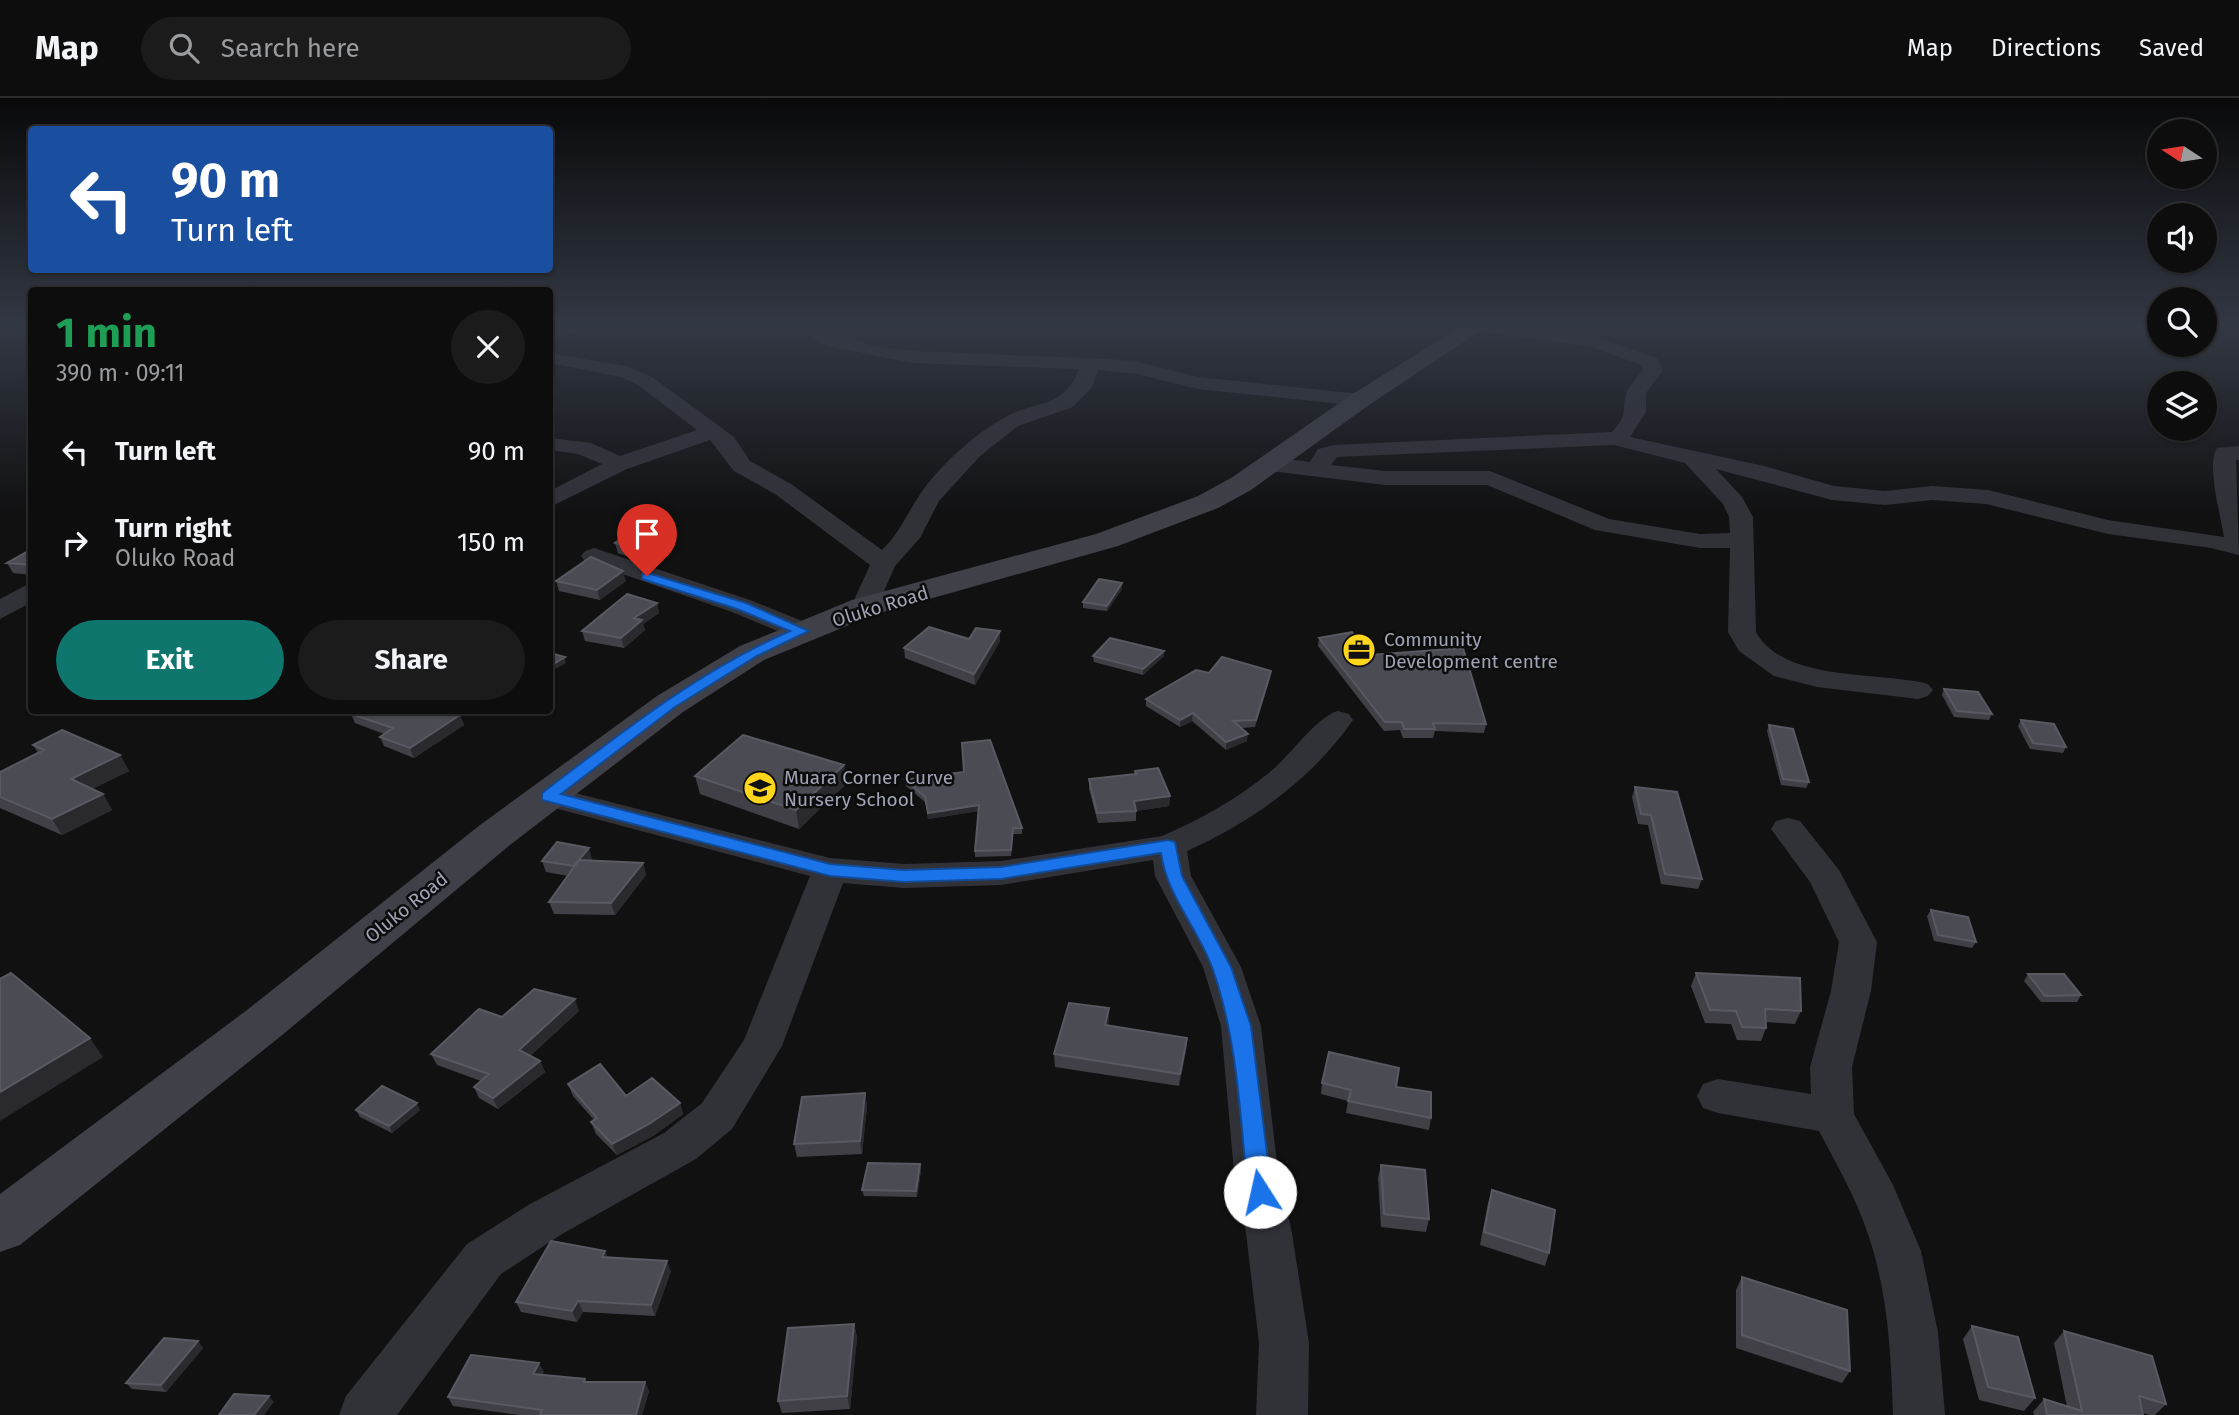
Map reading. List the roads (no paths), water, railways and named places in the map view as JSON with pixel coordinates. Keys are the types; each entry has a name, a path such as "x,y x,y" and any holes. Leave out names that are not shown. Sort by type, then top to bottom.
{"main road":[{"name":"Oluko Road","path":"0,1227 264,1023 548,796 670,704 752,653 864,607 1012,568 1178,516 1241,484 1378,388"}],"street":[{"path":"655,388 726,442 742,466 783,489 884,563"},
{"path":"864,607 884,563 908,538 929,499 972,451 1011,422 1066,403 1081,388"},
{"path":"1250,388 1360,400"},
{"path":"1618,438 1636,412 1636,393 1639,388"},
{"path":"553,498 619,464 713,432"},
{"path":"1317,470 1326,454 1334,451 1618,438 1627,444 1692,456 1832,493 1885,498 1942,493 1988,497 2035,511 2108,527 2212,541 2239,548 2226,486 2225,453 2239,453"},
{"path":"553,444 583,449 619,464"},
{"path":"1692,456 1734,502 1741,517 1744,591 1742,632 1749,645 1784,670 1817,678 1918,690"},
{"path":"1269,464 1385,478 1490,478 1603,525 1700,541 1741,540"},
{"path":"594,556 741,606 802,631"},
{"path":"0,611 28,593"},
{"path":"548,796 830,870 904,876 1001,873 1168,846 1203,832 1268,791 1302,764 1338,720"},
{"path":"1788,829 1826,878 1858,942 1851,991 1831,1068 1833,1116 1870,1184 1897,1252 1916,1346 1919,1415"},
{"path":"1168,846 1173,876 1222,967 1241,1026 1255,1172 1269,1233 1284,1343 1282,1415"},
{"path":"365,1415 484,1259 545,1219 680,1146 717,1116 762,1046 830,870"},
{"path":"1718,1096 1833,1116"}],"place":[{"name":"Community Development centre","path":"1359,650"},
{"name":"Muara Corner Curve Nursery School","path":"760,788"}]}
